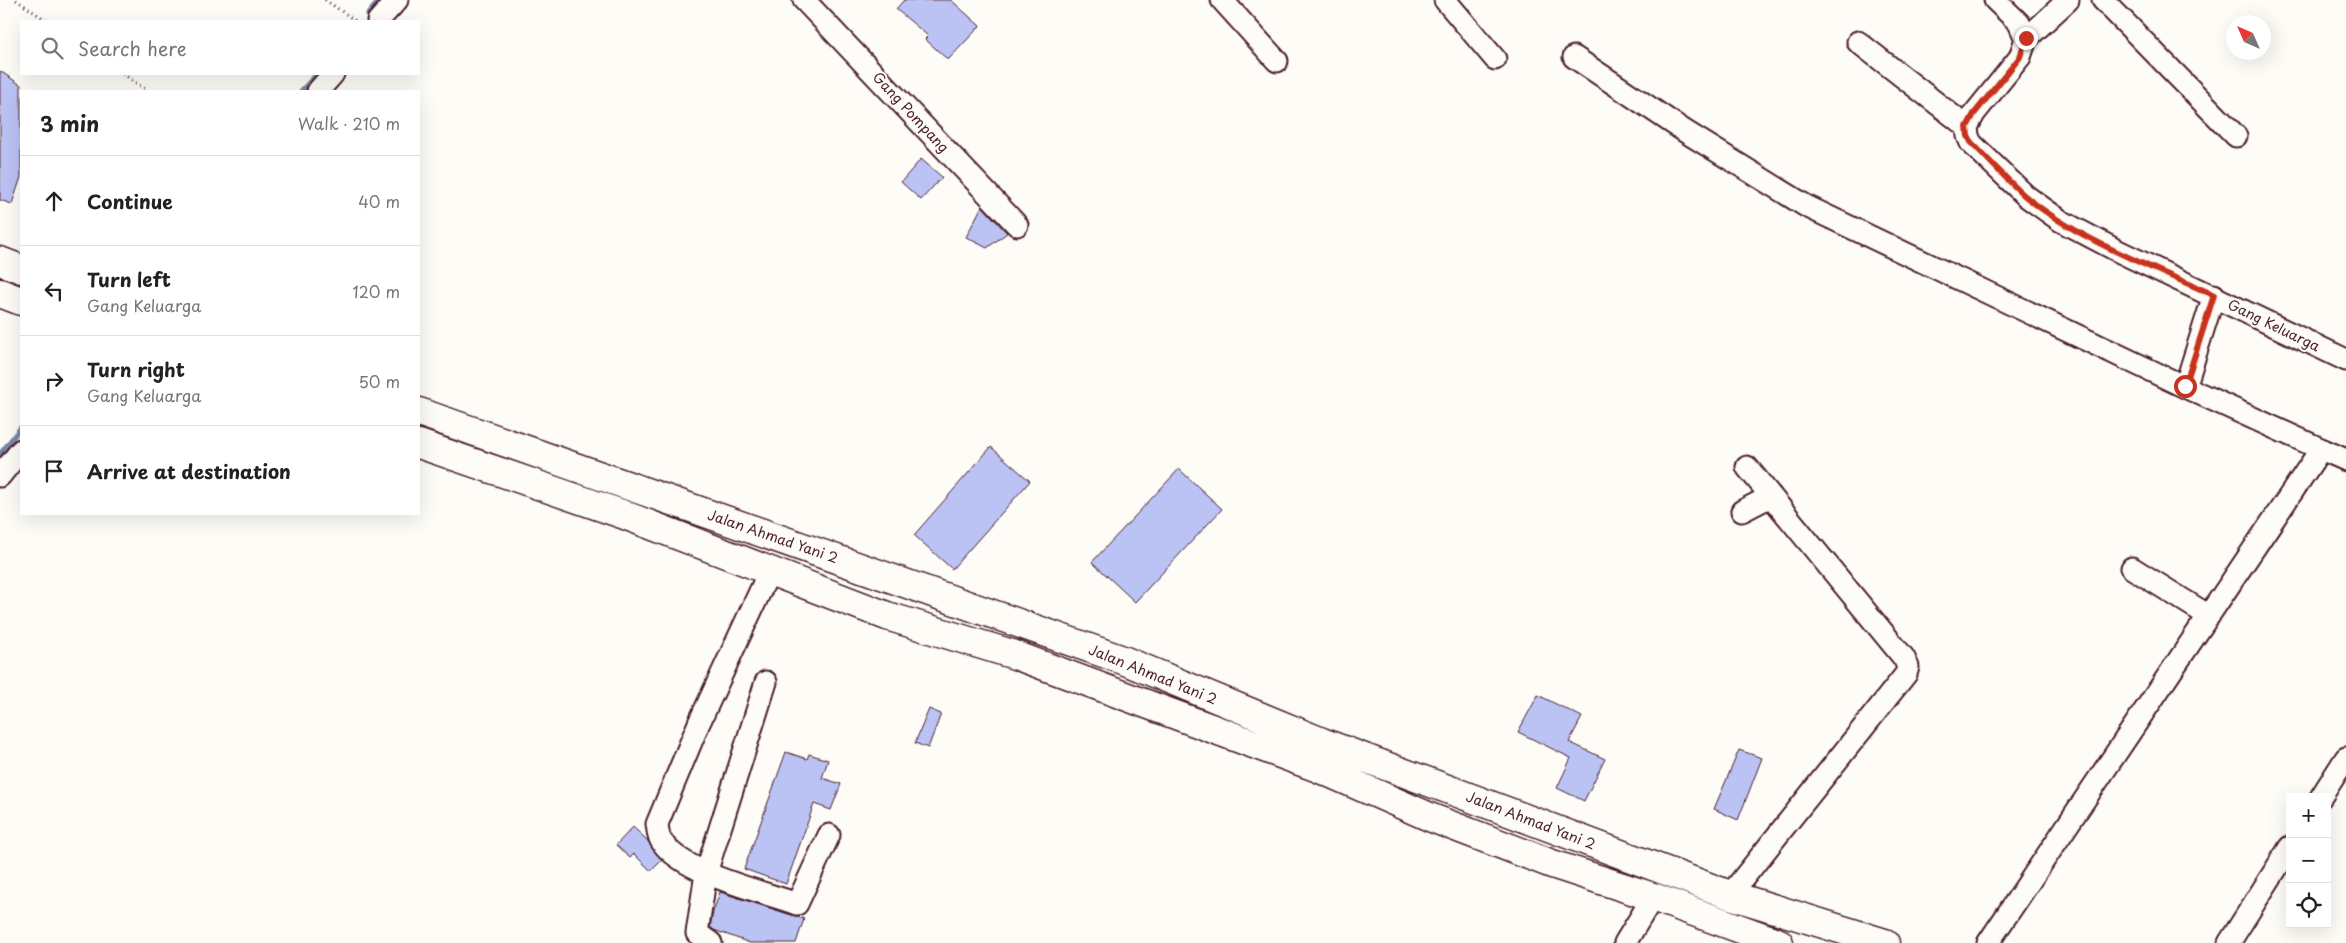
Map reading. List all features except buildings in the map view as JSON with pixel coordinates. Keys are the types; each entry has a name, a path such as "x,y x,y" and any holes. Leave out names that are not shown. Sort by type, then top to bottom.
{"highway":[{"path":"0,261 20,269"},
{"path":"0,293 20,301"},
{"name":"Jalan Ahmad Yani 2","path":"420,412 1123,660 1322,742 1730,895 1885,943"},
{"name":"Jalan Ahmad Yani 2","path":"420,444 622,514 886,616 1024,658 1318,768 1432,818 1552,864 1652,897 1779,943"}],"street":[{"path":"379,20 397,0"},
{"name":"Gang Pompang","path":"804,0 1017,225"},
{"path":"1222,0 1277,61"},
{"path":"1445,0 1495,59"},
{"path":"1995,0 2019,23 2026,38"},
{"path":"1858,42 1967,127 1974,114 2020,57 2026,38 2068,0"},
{"path":"2103,0 2236,136"},
{"path":"1574,57 1686,132 1806,206 2185,386 2346,460"},
{"path":"319,90 332,75"},
{"name":"Gang Keluarga","path":"1967,127 1971,142 2026,196 2061,221 2118,251 2214,295 2346,360"},
{"path":"2185,386 2214,295"},
{"path":"1988,943 2321,449"},
{"path":"0,476 20,451"},
{"path":"1730,895 1906,674 1908,667 1904,658 1748,467"},
{"path":"1742,511 1771,496"},
{"path":"2132,568 2209,616"},
{"path":"770,570 699,723 657,824 659,836 663,844 694,868 797,904 829,835"},
{"path":"711,943 697,933 706,873 766,682"},
{"path":"2324,793 2346,758"},
{"path":"2229,943 2286,853"},
{"path":"1625,943 1652,897"}],"path":[{"path":"16,0 46,20"},
{"path":"325,0 355,20"},
{"path":"124,75 147,90"}],"waterway":[{"path":"368,14 380,0"},
{"path":"302,90 316,75"},
{"path":"0,454 20,428"}],"route":[{"path":"2026,38 2020,57 2006,77 1974,114 1967,127 1968,136 1971,142 2026,196 2061,221 2118,251 2214,295 2185,386"}]}
